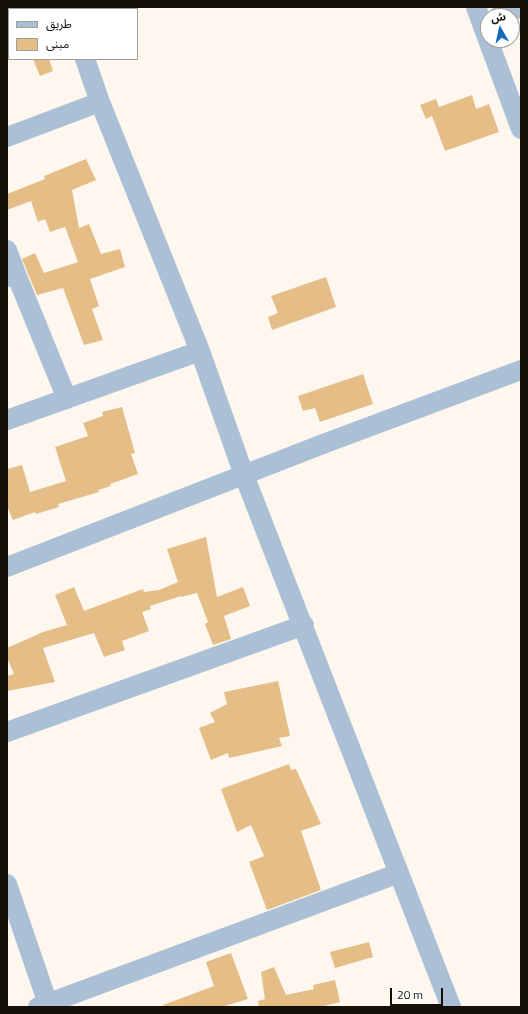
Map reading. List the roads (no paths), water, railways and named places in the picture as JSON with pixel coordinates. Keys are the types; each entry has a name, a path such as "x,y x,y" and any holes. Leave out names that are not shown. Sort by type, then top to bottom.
{"street":[{"path":"495,48 521,129"},
{"path":"85,60 100,102 200,351 244,475 304,625 399,873 446,1006"},
{"path":"7,137 100,102"},
{"path":"7,250 12,275 67,398"},
{"path":"7,420 200,351"},
{"path":"7,567 521,370"},
{"path":"7,732 304,625"},
{"path":"7,884 45,1006 399,873"}]}
